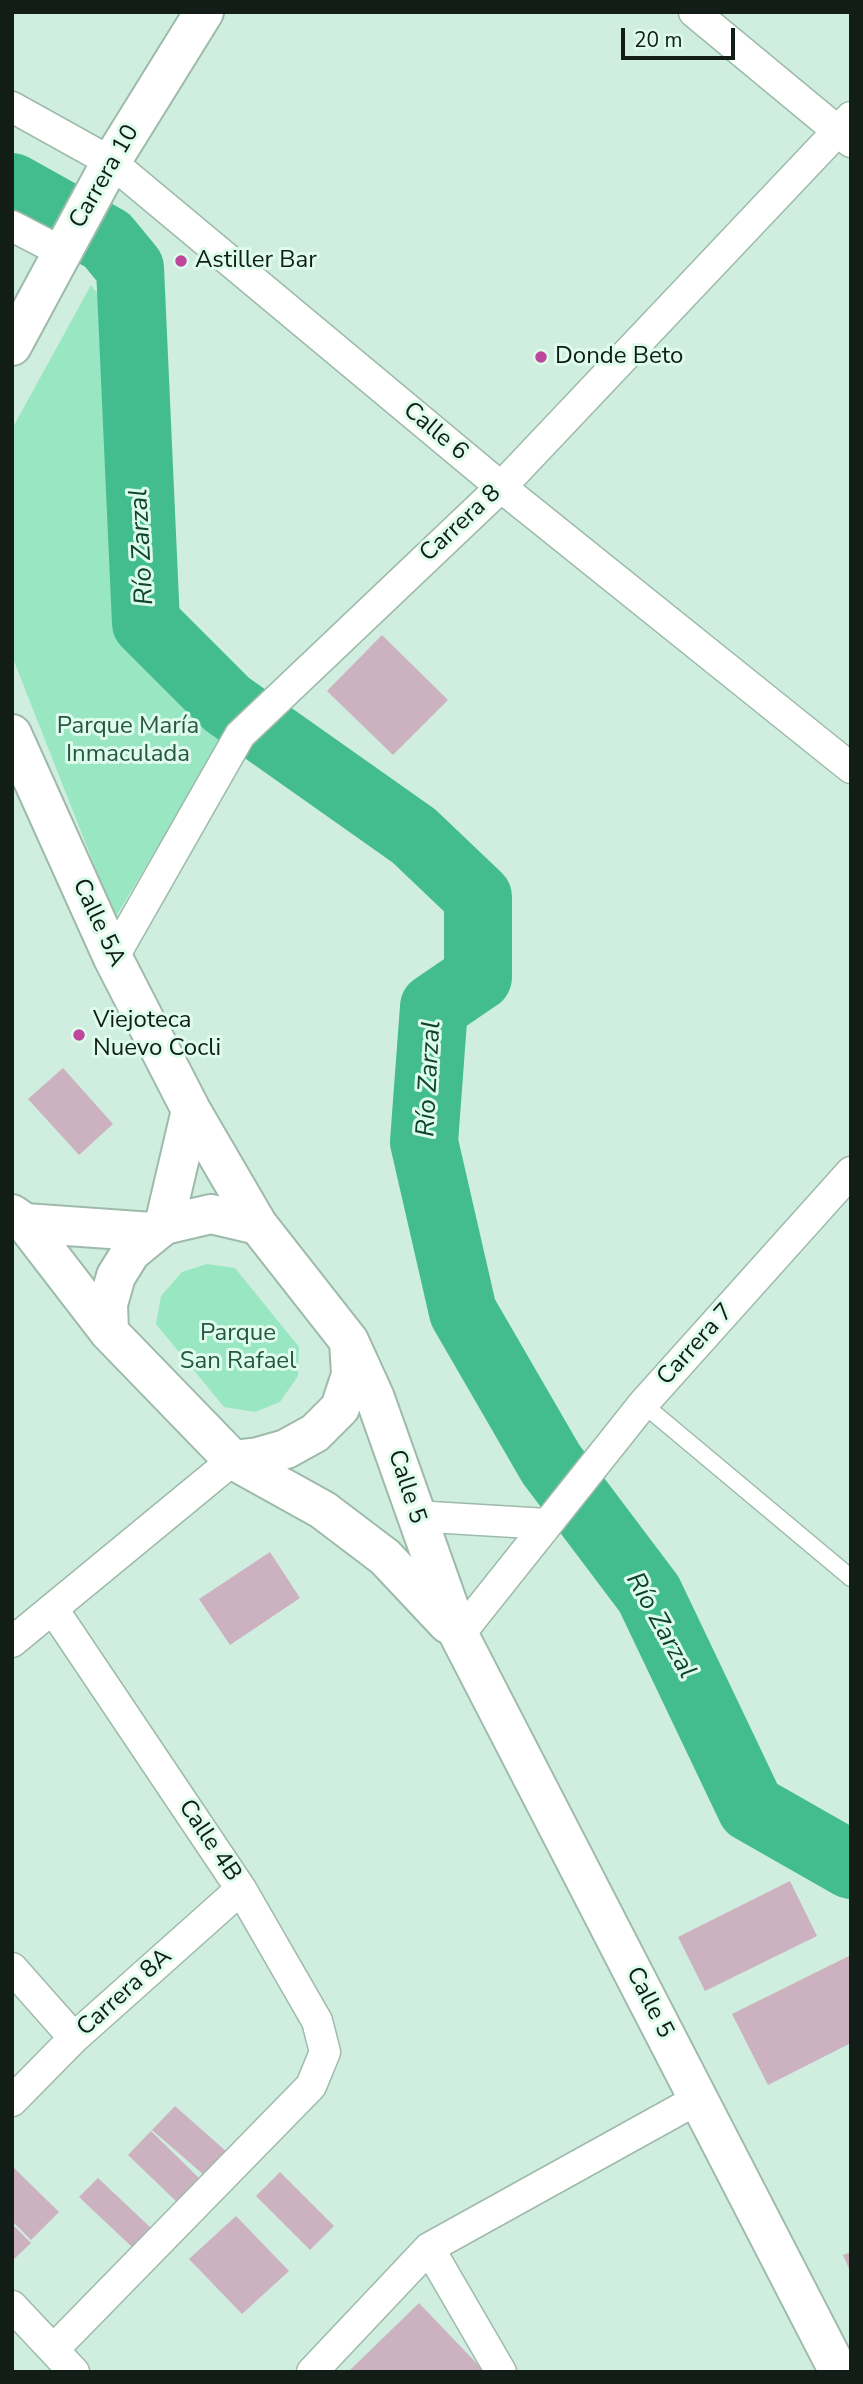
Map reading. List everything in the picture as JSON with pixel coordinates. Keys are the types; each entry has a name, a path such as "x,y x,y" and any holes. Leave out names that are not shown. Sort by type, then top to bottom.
{"main road":[{"name":"Carrera 10","path":"12,346 106,172 204,12"},
{"name":"Calle 5A","path":"12,734 113,958 191,1110 258,1225"},
{"path":"109,1332 108,1304 116,1276 131,1252 158,1229 191,1110"},
{"path":"211,1214 258,1225 349,1341 351,1375 341,1408 315,1433 286,1449 233,1460 109,1332 19,1219 158,1229 211,1214"},
{"name":"Calle 5","path":"349,1341 374,1398 414,1516 459,1635 839,2372"},
{"name":"Calle 5","path":"233,1460 334,1518 385,1558 459,1635"}],"street":[{"path":"694,12 846,130"},
{"name":"Calle 6","path":"12,107 106,172 851,768"},
{"name":"Carrera 8","path":"113,958 240,735 265,708 501,487 846,130"},
{"path":"12,226 66,244"},
{"name":"Carrera 7","path":"459,1635 643,1404 851,1172"},
{"path":"12,1642 233,1460"},
{"path":"414,1516 552,1518"},
{"name":"Calle 4B","path":"53,1609 241,1889 317,2021 325,2052 311,2085 54,2349"},
{"name":"Carrera 8A","path":"12,2101 74,2038 241,1889"},
{"path":"12,1968 74,2038"},
{"path":"312,2372 429,2248 698,2099"},
{"path":"429,2248 501,2372"},
{"path":"12,2306 74,2372"}],"lane":[{"path":"643,1404 851,1578"}],"green space":[{"name":"Parque María Inmaculada","path":"91,285 106,305 115,594 221,741 115,918 12,656 12,429"},
{"name":"Parque San Rafael","path":"207,1264 235,1268 299,1347 298,1376 280,1402 255,1412 224,1407 156,1324 161,1296 182,1272"}],"building":[{"path":"382,635 448,700 393,755 327,691"},
{"path":"63,1068 113,1124 79,1155 28,1099"},
{"path":"270,1552 300,1598 230,1645 199,1599"},
{"path":"790,1881 817,1936 705,1991 678,1937"},
{"path":"851,1955 851,2043 768,2085 732,2014"},
{"path":"175,2106 227,2152 205,2176 152,2130"},
{"path":"151,2131 203,2182 180,2205 128,2155"},
{"path":"12,2166 59,2212 31,2240 12,2221"},
{"path":"280,2172 334,2226 310,2250 256,2196"},
{"path":"98,2178 151,2228 132,2247 79,2197"},
{"path":"236,2216 289,2271 242,2314 189,2259"},
{"path":"12,2224 31,2243 12,2261"},
{"path":"851,2252 851,2273 843,2255"},
{"path":"419,2303 485,2372 348,2372"}],"waterway":[{"name":"Río Zarzal","path":"12,187 107,240 130,268 146,623 227,704 414,836 478,897 478,977 434,1007 424,1142 463,1312 551,1464 649,1594 751,1808 851,1865"}],"place":[{"name":"Astiller Bar","path":"181,261"},
{"name":"Donde Beto","path":"541,357"},
{"name":"Viejoteca Nuevo Cocli","path":"79,1035"}]}
